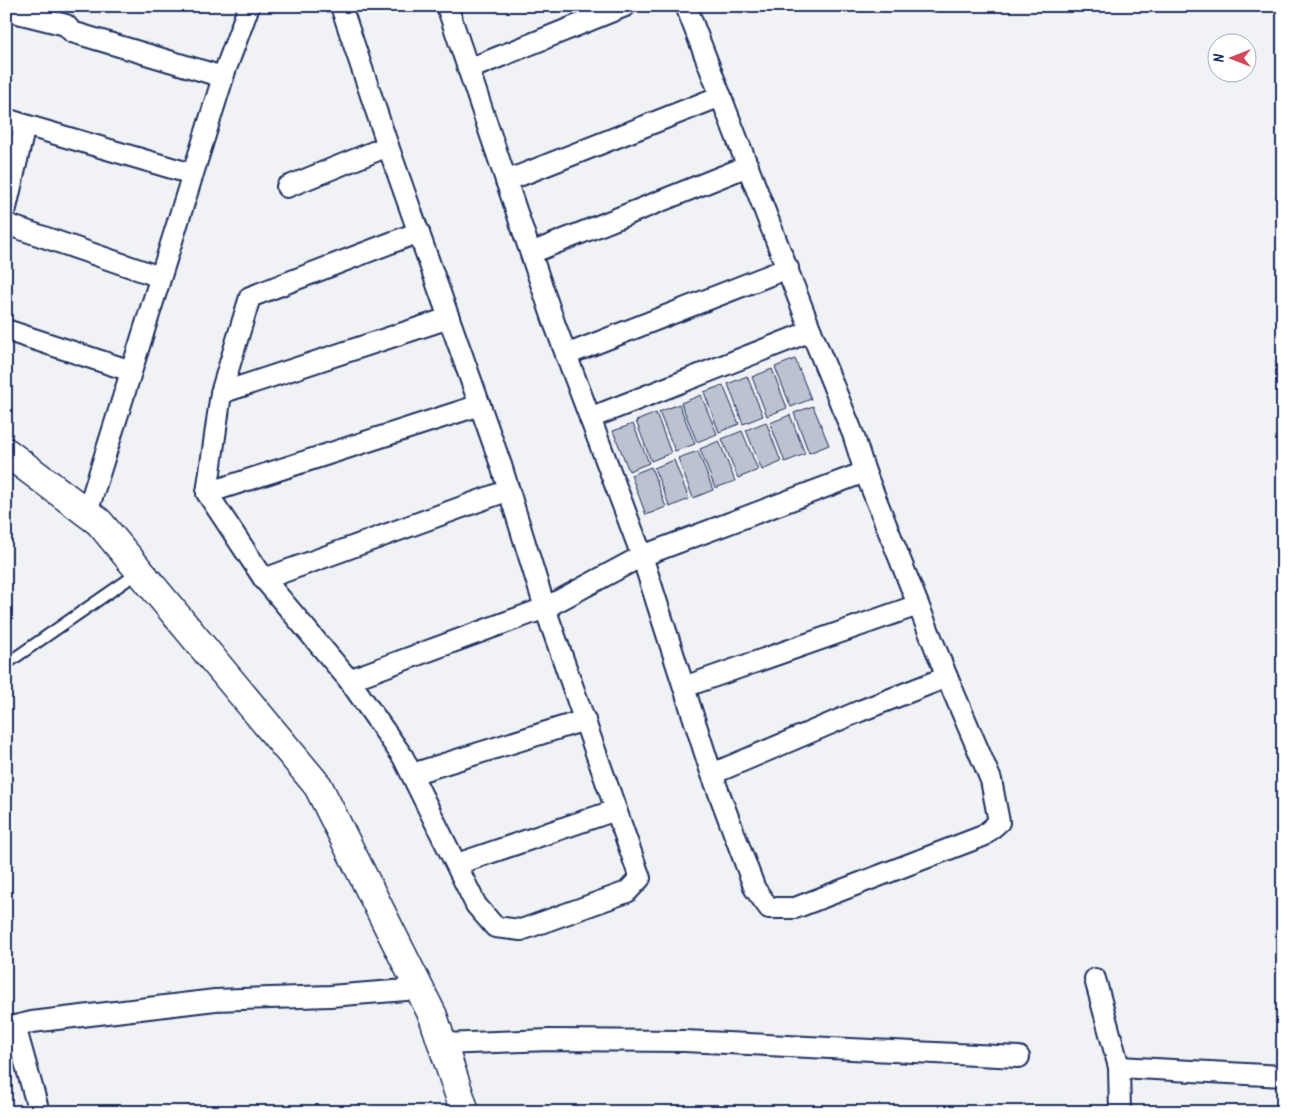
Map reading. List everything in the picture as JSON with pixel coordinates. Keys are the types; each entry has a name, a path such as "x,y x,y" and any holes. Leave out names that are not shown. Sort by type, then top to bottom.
{"street":[{"path":"87,513 223,76 248,6"},
{"path":"447,6 566,355 642,556 712,774 756,889 769,908 795,908 983,836 999,822 991,780 947,677 865,472 853,434 811,331 686,6"},
{"path":"469,69 625,6"},
{"path":"342,9 509,490 545,608 640,878 627,892 520,930 495,927 476,906 403,757 349,680 264,579 207,492 221,393 250,297 419,232"},
{"path":"6,10 60,14 72,32 223,76"},
{"path":"506,182 721,96"},
{"path":"6,208 16,122 192,174"},
{"path":"287,187 388,146"},
{"path":"531,253 748,166"},
{"path":"6,224 160,277"},
{"path":"566,355 788,268"},
{"path":"221,393 449,318"},
{"path":"6,330 131,371"},
{"path":"590,418 811,331"},
{"path":"207,492 480,405"},
{"path":"6,452 99,522 318,786 433,1016 465,1112"},
{"path":"349,680 545,608 642,556 865,472"},
{"path":"264,579 509,490"},
{"path":"684,687 918,605"},
{"path":"712,774 860,711 947,677"},
{"path":"412,774 584,720"},
{"path":"457,864 616,810"},
{"path":"1094,978 1119,1067 1120,1112"},
{"path":"39,1112 11,1027 94,1013 215,1000 330,996 419,989"},
{"path":"442,1044 550,1040 684,1042 1019,1057"},
{"path":"1119,1067 1283,1076"}],"lane":[{"path":"6,664 140,572"}],"building":[{"path":"795,359 811,399 791,407 775,367"},
{"path":"772,369 787,408 767,416 752,377"},
{"path":"747,376 763,416 743,424 728,384"},
{"path":"723,385 739,424 719,432 704,392"},
{"path":"701,395 717,434 697,442 681,403"},
{"path":"679,404 695,444 675,451 659,412"},
{"path":"813,406 829,445 809,453 794,413"},
{"path":"656,413 671,453 651,461 636,421"},
{"path":"790,415 805,454 785,462 770,423"},
{"path":"766,422 781,462 762,470 746,430"},
{"path":"633,424 649,463 629,471 613,431"},
{"path":"742,431 758,470 738,478 722,439"},
{"path":"719,441 735,481 715,488 700,449"},
{"path":"698,451 713,490 693,498 678,458"},
{"path":"674,460 689,499 670,507 654,468"},
{"path":"651,467 666,507 646,515 631,475"}]}
